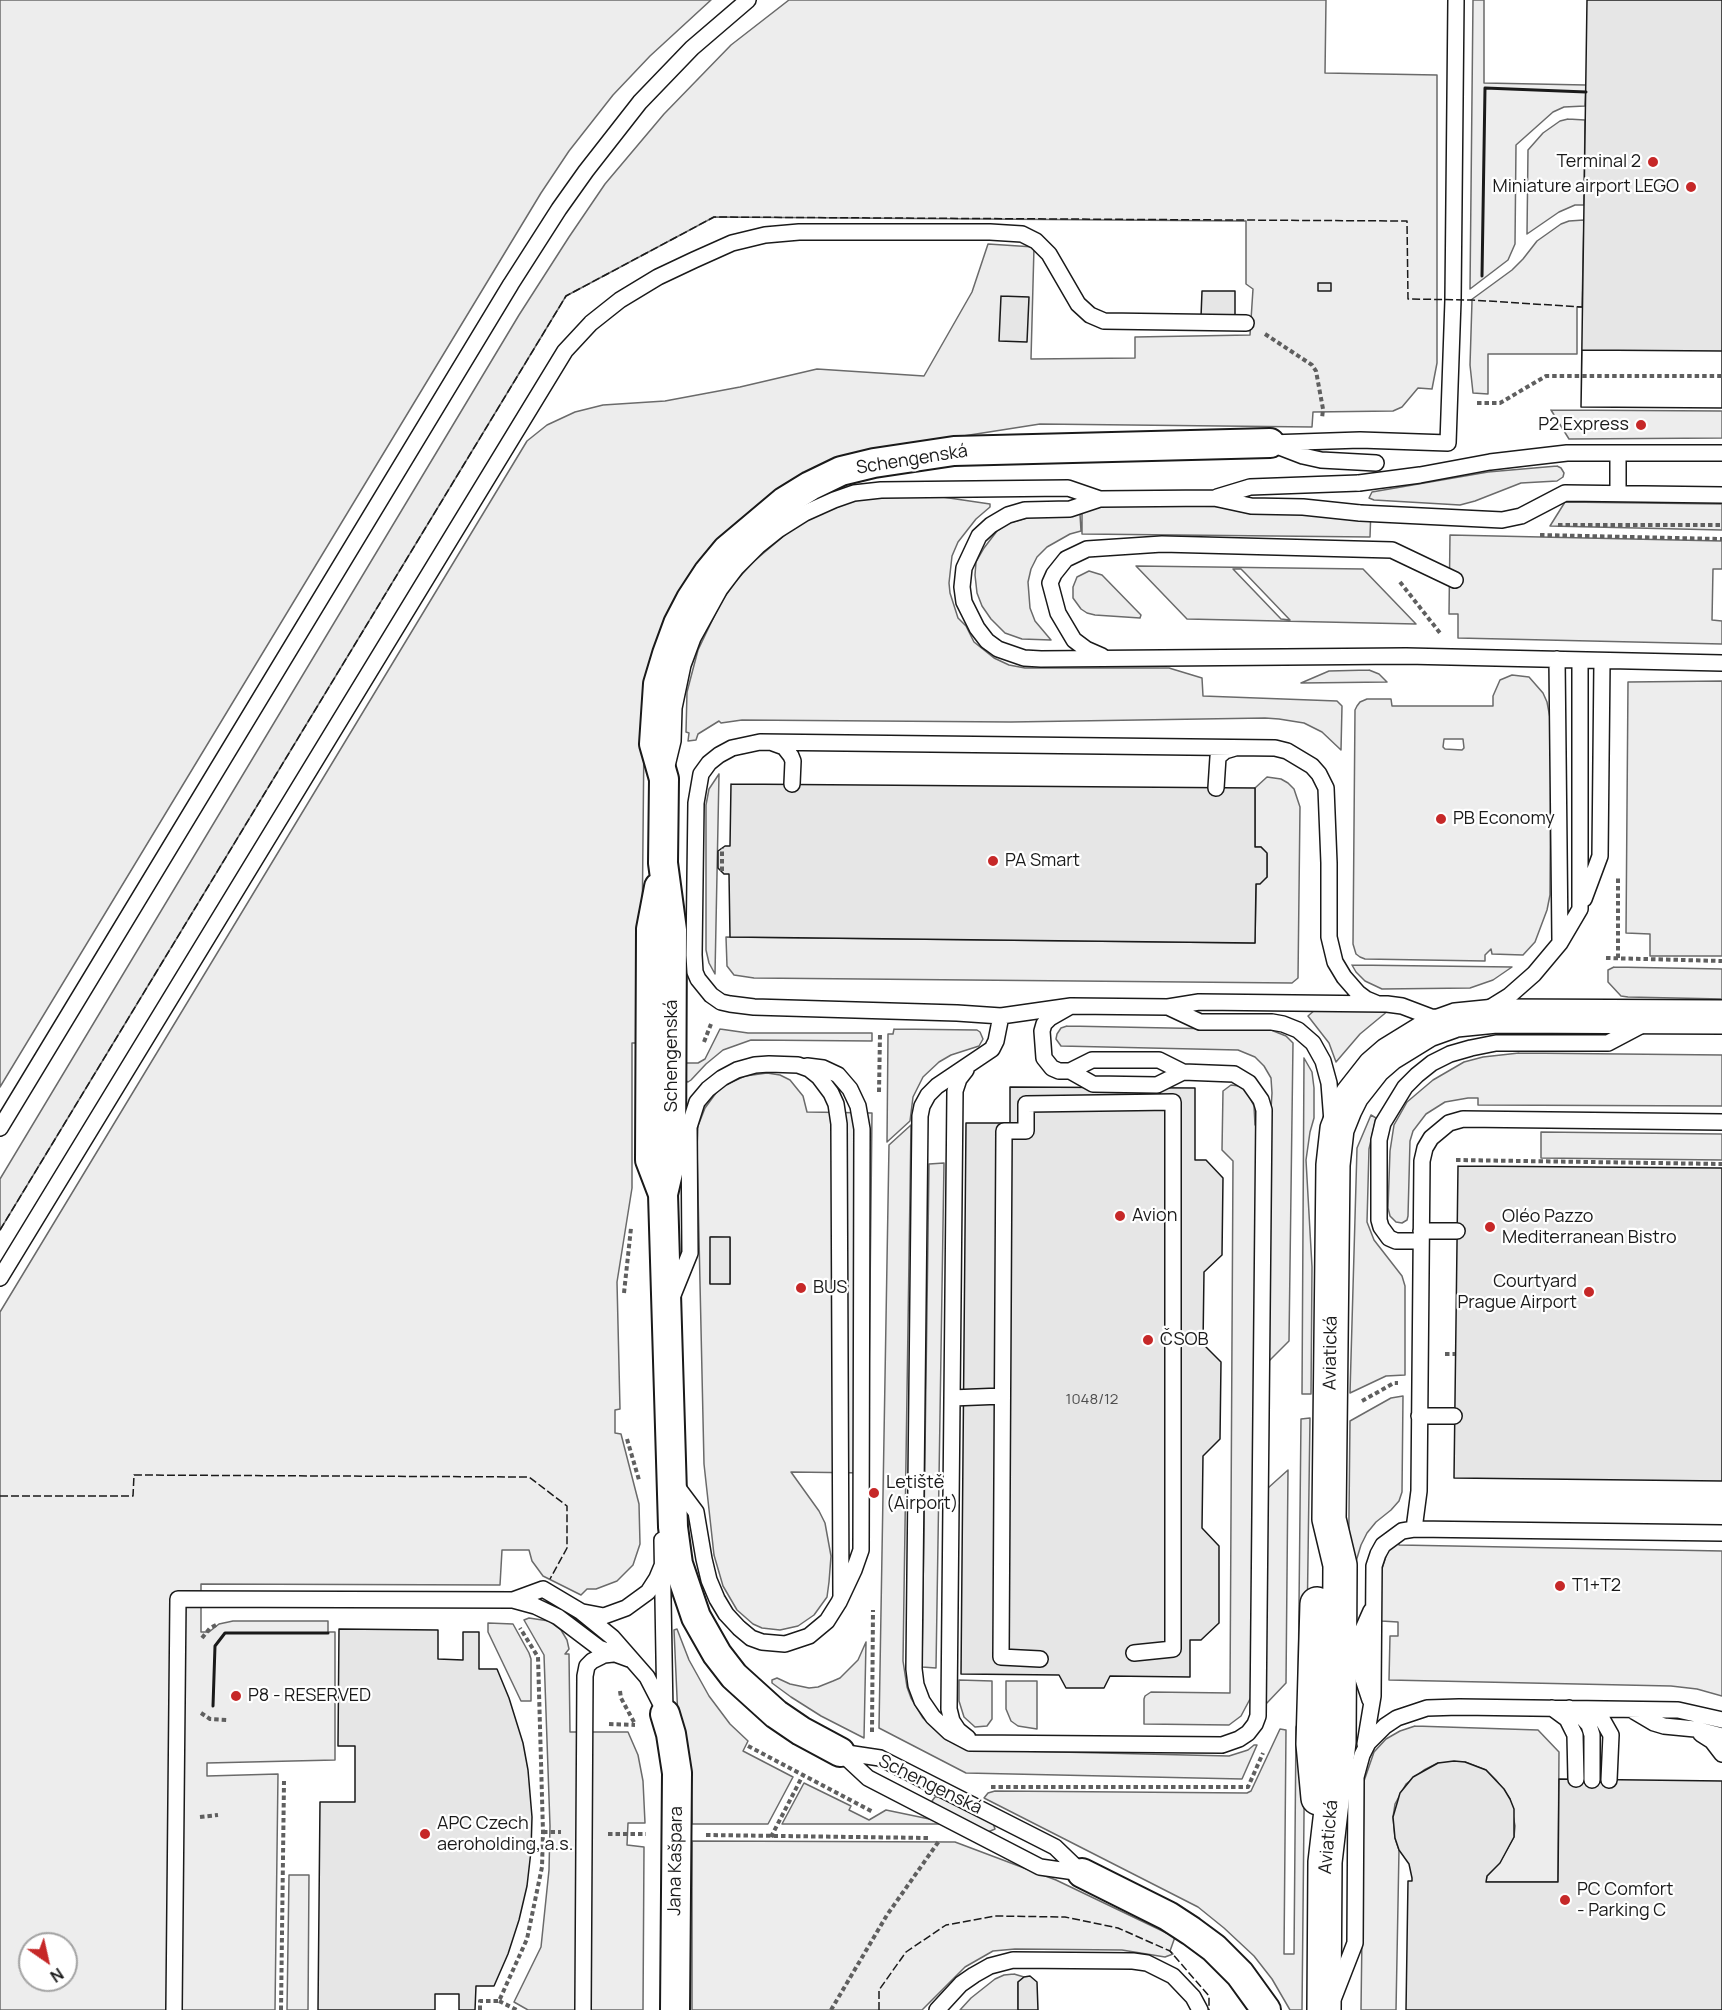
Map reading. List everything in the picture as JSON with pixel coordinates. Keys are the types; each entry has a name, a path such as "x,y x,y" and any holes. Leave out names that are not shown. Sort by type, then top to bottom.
{"main road":[{"name":"Aviatická","path":"1324,2010 1325,1862 1339,1742 1340,1565 1329,1519 1334,1144 1345,1108 1374,1067 1405,1042 1428,1030 1456,1020 1496,1016 1718,1019"}],"street":[{"name":"Schengenská","path":"840,1752 801,1731 765,1706 734,1676 709,1641 691,1604 678,1564 673,1527 671,1480 663,1194 671,1160 672,930 663,863 664,779 654,744 658,684 678,624 708,573 727,550 784,502 841,471 874,463 954,451 1270,444"},
{"name":"Jana Kašpara","path":"665,1714 671,1734 677,1773 675,2010"},
{"name":"Schengenská","path":"1082,1873 1168,1916 1214,1948 1248,1983 1266,2010"}],"lane":[{"path":"0,1128 511,284 560,209 600,152 640,102 692,48 748,0"},
{"name":"Schengenská","path":"1270,444 1359,440 1448,443 1453,300 1456,0"},
{"path":"0,1278 566,351 591,323 621,300 658,277 732,243 765,235 799,232 990,232 1022,234 1036,241 1049,254 1078,304 1090,315 1104,321 1246,323"},
{"path":"1270,444 1322,460 1376,463"},
{"path":"1214,498 1250,487 1359,483 1490,462 1567,453 1722,453"},
{"path":"1618,453 1618,494"},
{"path":"664,779 673,741 677,688 682,665 693,638 720,590 736,568 778,530 805,513 834,500 854,493 881,490 1068,488 1100,499"},
{"path":"1722,495 1564,494 1521,516 1502,520 1423,518 1304,507 1251,506 1214,498 1100,499 1070,509 1025,510 1008,515 991,525 979,536 972,550 964,568 962,587 968,614 987,641 998,650 1024,658 1416,656 1722,663"},
{"path":"1108,659 1086,649 1074,640 1058,613 1050,583 1066,559 1087,549 1162,544 1392,550 1455,579"},
{"path":"1557,659 1560,943"},
{"path":"1580,660 1580,909"},
{"path":"1378,1004 1366,999 1350,985 1335,962 1329,937 1326,788 1319,774 1302,758 1287,751 1275,748 1238,747 760,742 732,748 719,755 701,774 698,787 695,972 711,995 721,1002 754,1007 957,1013 971,1016 1001,1016 1071,1006 1168,1007 1199,1002 1378,1004 1394,1004 1431,1017 1456,1020 1478,1014 1509,996 1534,974 1560,943 1580,909 1600,856 1602,662"},
{"path":"773,743 783,747 791,756 793,761 792,784"},
{"path":"1216,788 1218,757 1238,747"},
{"path":"1001,1016 992,1049 937,1086 928,1095 920,1116 914,1669 916,1685 922,1701 940,1726 963,1740 979,1744 1222,1745 1248,1733 1258,1716 1264,1110 1256,1091 1242,1077 1228,1072 1183,1072 1159,1060 1092,1060 1070,1071 1059,1071 1052,1068 1047,1064 1043,1052 1044,1024 1071,1006"},
{"path":"1168,1007 1200,1022 1272,1022 1298,1030 1308,1037 1318,1052 1328,1077 1334,1144"},
{"path":"1457,1231 1396,1241 1389,1238 1381,1227 1378,1140 1383,1123 1405,1087 1432,1064 1450,1054 1471,1048 1496,1043 1608,1043 1657,1017"},
{"path":"972,1063 961,1075 955,1091 949,1709 952,1721 958,1730 979,1744"},
{"path":"666,1311 690,1253 689,1127 697,1102 715,1084 737,1070 755,1065 798,1065 823,1068 838,1075 850,1089 858,1106 862,1129 861,1550 854,1570 828,1621 803,1639 786,1644 762,1642 751,1638 732,1621 717,1599 704,1559 696,1512 671,1480"},
{"path":"798,1065 809,1069 825,1084 836,1104 839,1124 841,1596"},
{"path":"1070,1071 1093,1084 1157,1085 1183,1072"},
{"path":"1040,1659 1002,1656 1004,1131 1026,1131 1026,1104 1173,1102 1173,1649 1134,1653"},
{"path":"1414,1528 1419,1491 1422,1161 1425,1148 1438,1131 1449,1123 1463,1119 1722,1122"},
{"path":"952,1398 1002,1396"},
{"path":"1419,1416 1454,1416"},
{"path":"665,1714 661,1510 671,1480"},
{"path":"1329,2010 1355,1943 1356,1777 1368,1731 1373,1696 1374,1566 1377,1554 1383,1545 1402,1531 1414,1528 1722,1533"},
{"path":"580,1611 604,1616 626,1608 648,1592 657,1578 663,1560"},
{"path":"513,1600 543,1589 580,1611 612,1637 654,1688 665,1714"},
{"path":"174,2010 178,1599 513,1600 535,1606 558,1617 599,1648 629,1659"},
{"path":"584,2010 585,1676 587,1666 592,1661 604,1655 613,1654"},
{"path":"1362,1755 1368,1743 1385,1726 1413,1712 1427,1708 1678,1710 1722,1720"},
{"path":"1552,1708 1567,1719 1575,1735 1576,1779"},
{"path":"1568,1708 1589,1725 1592,1735 1592,1779"},
{"path":"1587,1709 1602,1719 1611,1736 1610,1780"},
{"path":"1630,1709 1664,1726 1707,1731 1722,1736"},
{"path":"1682,1727 1712,1741 1722,1754"},
{"path":"840,1752 868,1778 1040,1867 1082,1873"},
{"name":"Schengenská","path":"840,1752 880,1758 1055,1847 1082,1873"},
{"path":"937,2010 961,1984 990,1965 1002,1961 1024,1960 1147,1963 1173,1976 1192,1997 1200,2010"}],"path":[{"path":"1246,323 1312,364 1316,371 1323,410 1322,423"},
{"path":"1477,403 1500,403 1546,376 1722,376"},
{"path":"1539,535 1722,539"},
{"path":"1398,579 1444,638"},
{"path":"722,848 722,872"},
{"path":"1606,958 1722,961"},
{"path":"1456,1160 1722,1164"},
{"path":"1360,1402 1394,1383 1405,1383"},
{"path":"627,1439 640,1483"},
{"path":"872,1738 873,1610"},
{"path":"499,2001 527,1938 542,1867 538,1657 517,1623"},
{"path":"199,1644 205,1634 218,1624"},
{"path":"199,1710 210,1719 227,1720"},
{"path":"604,1724 635,1725"},
{"path":"747,1746 873,1812"},
{"path":"771,1837 803,1776"},
{"path":"281,2010 284,1781"},
{"path":"543,1832 568,1832"},
{"path":"602,1833 652,1834"},
{"path":"831,2010 887,1915 941,1838"},
{"path":"480,2010 480,2001 499,2001 517,2010"}],"shaded area":[{"path":"0,0 711,0 650,56 613,95 569,151 541,193 0,1087"},
{"path":"789,0 1326,0 1325,73 1437,75 1437,363 1432,389 1418,388 1402,407 1393,411 1313,412 1312,427 1040,424 925,442 745,520 644,735 641,1043 632,1043 632,1188 617,1282 620,1409 615,1410 615,1433 621,1434 639,1504 640,1544 633,1565 617,1581 596,1589 587,1589 581,1595 543,1576 532,1561 529,1550 502,1550 500,1585 201,1584 201,1632 209,1632 219,1624 233,1621 328,1621 328,1632 335,1632 335,1760 207,1763 207,1776 278,1774 275,2010 0,2010 0,1312 527,441 547,425 575,412 603,405 665,401 817,369 924,376 972,292 988,244 1034,247 1031,359 1135,358 1135,337 1250,335 1253,289 1246,284 1246,221 714,217 566,296 0,1230 0,1179 519,315 605,184 664,114 731,45"},
{"path":"1473,0 1484,0 1484,83 1586,85 1585,106 1564,107 1553,112 1516,145 1515,244 1508,260 1470,289"},
{"path":"1585,120 1584,205 1575,205 1559,212 1527,234 1528,150 1543,133 1560,121"},
{"path":"1584,220 1582,307 1577,307 1577,354 1488,354 1488,394 1473,393 1470,365 1471,300 1512,270 1537,241 1561,224"},
{"name":"P2 Express","path":"1551,410 1722,411 1722,438 1569,439"},
{"path":"1557,466 1564,473 1563,477 1557,481 1521,483 1460,505 1369,498 1372,492 1488,472"},
{"path":"922,494 990,504 990,507 976,519 958,542 952,556 949,583 958,618 966,626 974,642 994,658 1009,665 1025,668 1169,668 1202,678 1203,696 1337,701 1342,706 1341,750 1322,732 1304,723 1265,718 1011,722 742,720 721,723 719,721 698,734 696,740 688,741 689,733 686,732 687,692 698,650 721,602 753,562 792,529 822,511 871,497"},
{"path":"1565,502 1722,504 1722,530 1550,526"},
{"path":"1082,505 1371,508 1370,537 1082,534"},
{"path":"1080,514 1081,531 1070,534 1047,547 1037,557 1028,582 1030,608 1035,621 1051,640 1022,639 1005,633 991,619 977,593 976,562 984,548 997,531 1009,523 1030,517"},
{"path":"1450,535 1722,541 1722,569 1713,569 1712,620 1722,621 1722,644 1458,638 1458,614 1449,614"},
{"path":"1136,566 1363,569 1416,624 1187,619","holes":["1233,569 1241,569 1245,573 1290,620 1281,619"]},
{"path":"1089,571 1102,575 1141,615 1140,618 1095,615 1081,609 1073,598 1073,587 1077,577"},
{"path":"1369,670 1379,674 1387,682 1301,683 1329,671"},
{"name":"PB Economy","path":"1512,675 1529,677 1543,693 1551,723 1550,895 1535,942 1523,955 1492,954 1491,949 1485,955 1485,961 1365,959 1360,957 1356,954 1353,944 1355,710 1357,706 1367,699 1391,699 1392,706 1493,706 1493,696 1500,680","holes":["1444,739 1463,739 1464,748 1462,750 1443,747"]},
{"path":"1722,681 1722,956 1650,956 1650,934 1626,933 1628,682"},
{"path":"719,774 715,974 706,950 706,805 709,789"},
{"path":"1267,777 1281,779 1288,783 1294,789 1300,807 1298,978 1292,983 754,978 734,975 727,966 726,937 1255,943 1256,884 1267,877 1267,854 1261,847 1255,847 1255,788"},
{"path":"1352,965 1512,967 1493,980 1470,988 1382,989 1365,981"},
{"path":"1614,967 1722,969 1722,999 1621,996 1608,982 1608,970"},
{"path":"1316,1009 1389,1010 1360,1034 1336,1062 1329,1043 1308,1016"},
{"path":"1067,1026 1271,1030 1286,1036 1293,1043 1289,1341 1269,1361 1268,1488 1288,1470 1286,1683 1265,1705 1250,1699 1241,1716 1229,1725 1144,1724 1144,1699 1151,1692 1230,1693 1233,1161 1222,1150 1223,1091 1231,1085 1246,1090 1254,1106 1255,1125 1270,1125 1271,1078 1255,1057 1238,1050 1061,1046 1056,1039 1057,1034 1061,1028"},
{"path":"720,1029 748,1033 872,1033 872,1041 751,1040 723,1050 691,1080 688,1082 684,1080 681,1063 698,1063 705,1059"},
{"path":"894,1029 977,1030 983,1039 979,1046 951,1055 939,1062 923,1077 913,1097 910,1121 887,1142 888,1034 893,1034"},
{"path":"1519,1053 1722,1055 1722,1106 1478,1105 1478,1098 1445,1102 1426,1114 1413,1131 1410,1141 1408,1216 1407,1220 1402,1223 1396,1222 1390,1216 1388,1208 1390,1151 1394,1125 1407,1102 1433,1080 1464,1062 1483,1057"},
{"path":"1304,1058 1312,1072 1314,1088 1314,1118 1306,1160 1312,1267 1311,1394 1302,1394"},
{"path":"767,1073 780,1075 790,1080 803,1096 807,1112 872,1113 868,1473 791,1472 825,1523 831,1556 827,1597 814,1615 798,1626 780,1630 762,1628 753,1624 737,1610 723,1586 714,1555 704,1464 698,1126 705,1108 716,1093 725,1085 745,1076","holes":["711,1237 730,1238 730,1284 710,1283"]},
{"path":"1371,1115 1376,1118 1369,1149 1367,1222 1374,1240 1402,1276 1405,1286 1405,1375 1386,1376 1350,1393 1357,1148"},
{"path":"911,1125 903,1661 911,1698 923,1718 941,1735 962,1747 974,1750 1229,1756 1257,1745 1242,1779 966,1773 879,1728 889,1145"},
{"path":"1541,1132 1722,1134 1722,1160 1541,1158"},
{"path":"944,1163 936,1668 922,1667 929,1164"},
{"path":"1403,1396 1402,1492 1399,1501 1367,1533 1354,1568 1347,1699 1350,1421 1391,1398"},
{"path":"1310,1418 1306,1698 1298,1698 1301,1419"},
{"name":"T1+T2","path":"1399,1540 1399,1545 1722,1551 1722,1696 1697,1689 1671,1686 1389,1680 1390,1636 1398,1636 1398,1622 1381,1621 1381,1572 1388,1550"},
{"path":"529,1618 549,1621 561,1630 567,1640 569,1649 565,1654 569,1654 570,1732 628,1732 638,1755 643,1781 645,1823 628,1823 627,1845 644,1847 643,2010 528,2010 514,2002 541,1947 549,1870 550,1826 544,1655 524,1620"},
{"path":"488,1623 513,1624 529,1653 531,1701 521,1701 488,1632"},
{"path":"677,1629 689,1660 709,1696 730,1724 748,1741 743,1751 793,1777 768,1824 692,1824 691,1772 678,1719 674,1630"},
{"path":"866,1642 864,1738 821,1716 772,1683 772,1680 777,1678 790,1684 809,1688 818,1687 840,1678 858,1660"},
{"path":"959,1680 992,1681 992,1719 987,1726 975,1727 964,1717 959,1701"},
{"path":"1006,1681 1037,1681 1037,1729 1018,1726 1011,1721 1006,1709"},
{"path":"1300,1718 1305,1718 1302,2010 1290,2010 1272,1979 1254,1956 1198,1907 984,1798 988,1793 995,1791 1247,1793 1251,1791 1280,1729 1286,1730 1284,1954 1294,1954 1296,1727"},
{"path":"1415,1726 1538,1730 1559,1752 1558,1882 1486,1882 1487,1876 1500,1862 1514,1837 1515,1826 1510,1799 1486,1770 1465,1762 1438,1763 1424,1770 1406,1784 1395,1804 1393,1817 1399,1850 1396,2010 1361,2010 1364,1781 1374,1752 1386,1739"},
{"path":"804,1783 851,1806 849,1810 869,1820 886,1810 945,1824 782,1824"},
{"path":"935,1797 993,1823 995,1829 988,1832 935,1805 932,1801"},
{"path":"692,1841 955,1842 1056,1880 1175,1937 1170,1951 1173,1954 1165,1957 1122,1950 1015,1949 993,1951 965,1967 922,2010 692,2010"},
{"path":"289,1875 309,1875 308,2010 287,2010"},
{"path":"1014,1974 1024,1977 1018,1982 1018,2010 960,2010 995,1979"}],"building":[{"name":"Terminal 2","path":"1587,0 1722,0 1722,408 1581,407"},
{"path":"1318,283 1331,283 1331,291 1318,291"},
{"path":"1202,291 1235,291 1235,317 1201,317"},
{"path":"1001,296 1029,297 1027,342 999,341"},
{"path":"1582,350 1722,351 1722,408 1581,407"},
{"name":"PA Smart","path":"731,784 1255,788 1255,847 1261,847 1267,853 1267,877 1260,884 1256,884 1255,943 730,937 729,874 724,874 718,868 718,851 725,846 730,846"},
{"path":"1010,1087 1195,1088 1195,1160 1206,1160 1223,1178 1222,1255 1204,1272 1203,1344 1221,1362 1220,1439 1203,1456 1202,1528 1219,1546 1219,1623 1201,1640 1190,1640 1190,1677 1110,1676 1104,1688 1066,1688 1059,1675 961,1674 966,1123 1010,1123"},
{"name":"Courtyard Prague Airport","path":"1458,1166 1722,1168 1722,1481 1454,1478"},
{"path":"710,1237 730,1237 730,1284 710,1284"},
{"name":"APC Czech aeroholding, a.s.","path":"339,1629 438,1630 438,1659 463,1660 463,1632 479,1632 479,1669 497,1669 509,1698 523,1743 528,1770 532,1817 531,1851 527,1886 508,1954 494,1986 476,1986 475,2010 459,2010 459,1994 435,1994 435,2010 318,2010 320,1802 355,1802 355,1746 338,1746"},
{"name":"PC Comfort - Parking C","path":"1465,1762 1486,1770 1504,1789 1514,1809 1514,1837 1500,1863 1487,1876 1486,1882 1558,1882 1559,1779 1722,1781 1722,2010 1406,2010 1408,1881 1412,1881 1412,1878 1409,1864 1399,1850 1395,1838 1393,1817 1400,1793 1413,1777 1438,1763"},
{"path":"1030,1976 1037,1982 1038,2010 1018,2010 1018,1982"}],"fence":[{"path":"0,1230 566,296 714,217 1407,221 1408,299 1472,300 1582,307"},
{"path":"0,1496 133,1496 134,1475 529,1477 567,1506 567,1548 550,1579"},
{"path":"879,2010 879,1990 906,1952 946,1925 995,1916 1065,1917 1118,1928 1170,1951 1209,1996 1209,2010"}],"wall":[{"path":"1482,276 1485,88 1586,92"},
{"path":"213,1706 215,1646 225,1633 328,1633"}],"place":[{"name":"Terminal 2","path":"1653,162"},
{"name":"Miniature airport LEGO","path":"1691,187"},
{"name":"P2 Express","path":"1641,425"},
{"name":"PB Economy","path":"1441,819"},
{"name":"PA Smart","path":"993,861"},
{"name":"Avion","path":"1120,1216"},
{"name":"Oléo Pazzo Mediterranean Bistro","path":"1490,1227"},
{"name":"BUS","path":"801,1288"},
{"name":"Courtyard Prague Airport","path":"1589,1292"},
{"name":"ČSOB","path":"1148,1340"},
{"name":"Letiště (Airport)","path":"874,1493"},
{"name":"T1+T2","path":"1560,1586"},
{"name":"P8 - RESERVED","path":"236,1696"},
{"name":"APC Czech aeroholding, a.s.","path":"425,1834"},
{"name":"PC Comfort - Parking C","path":"1565,1900"}]}
